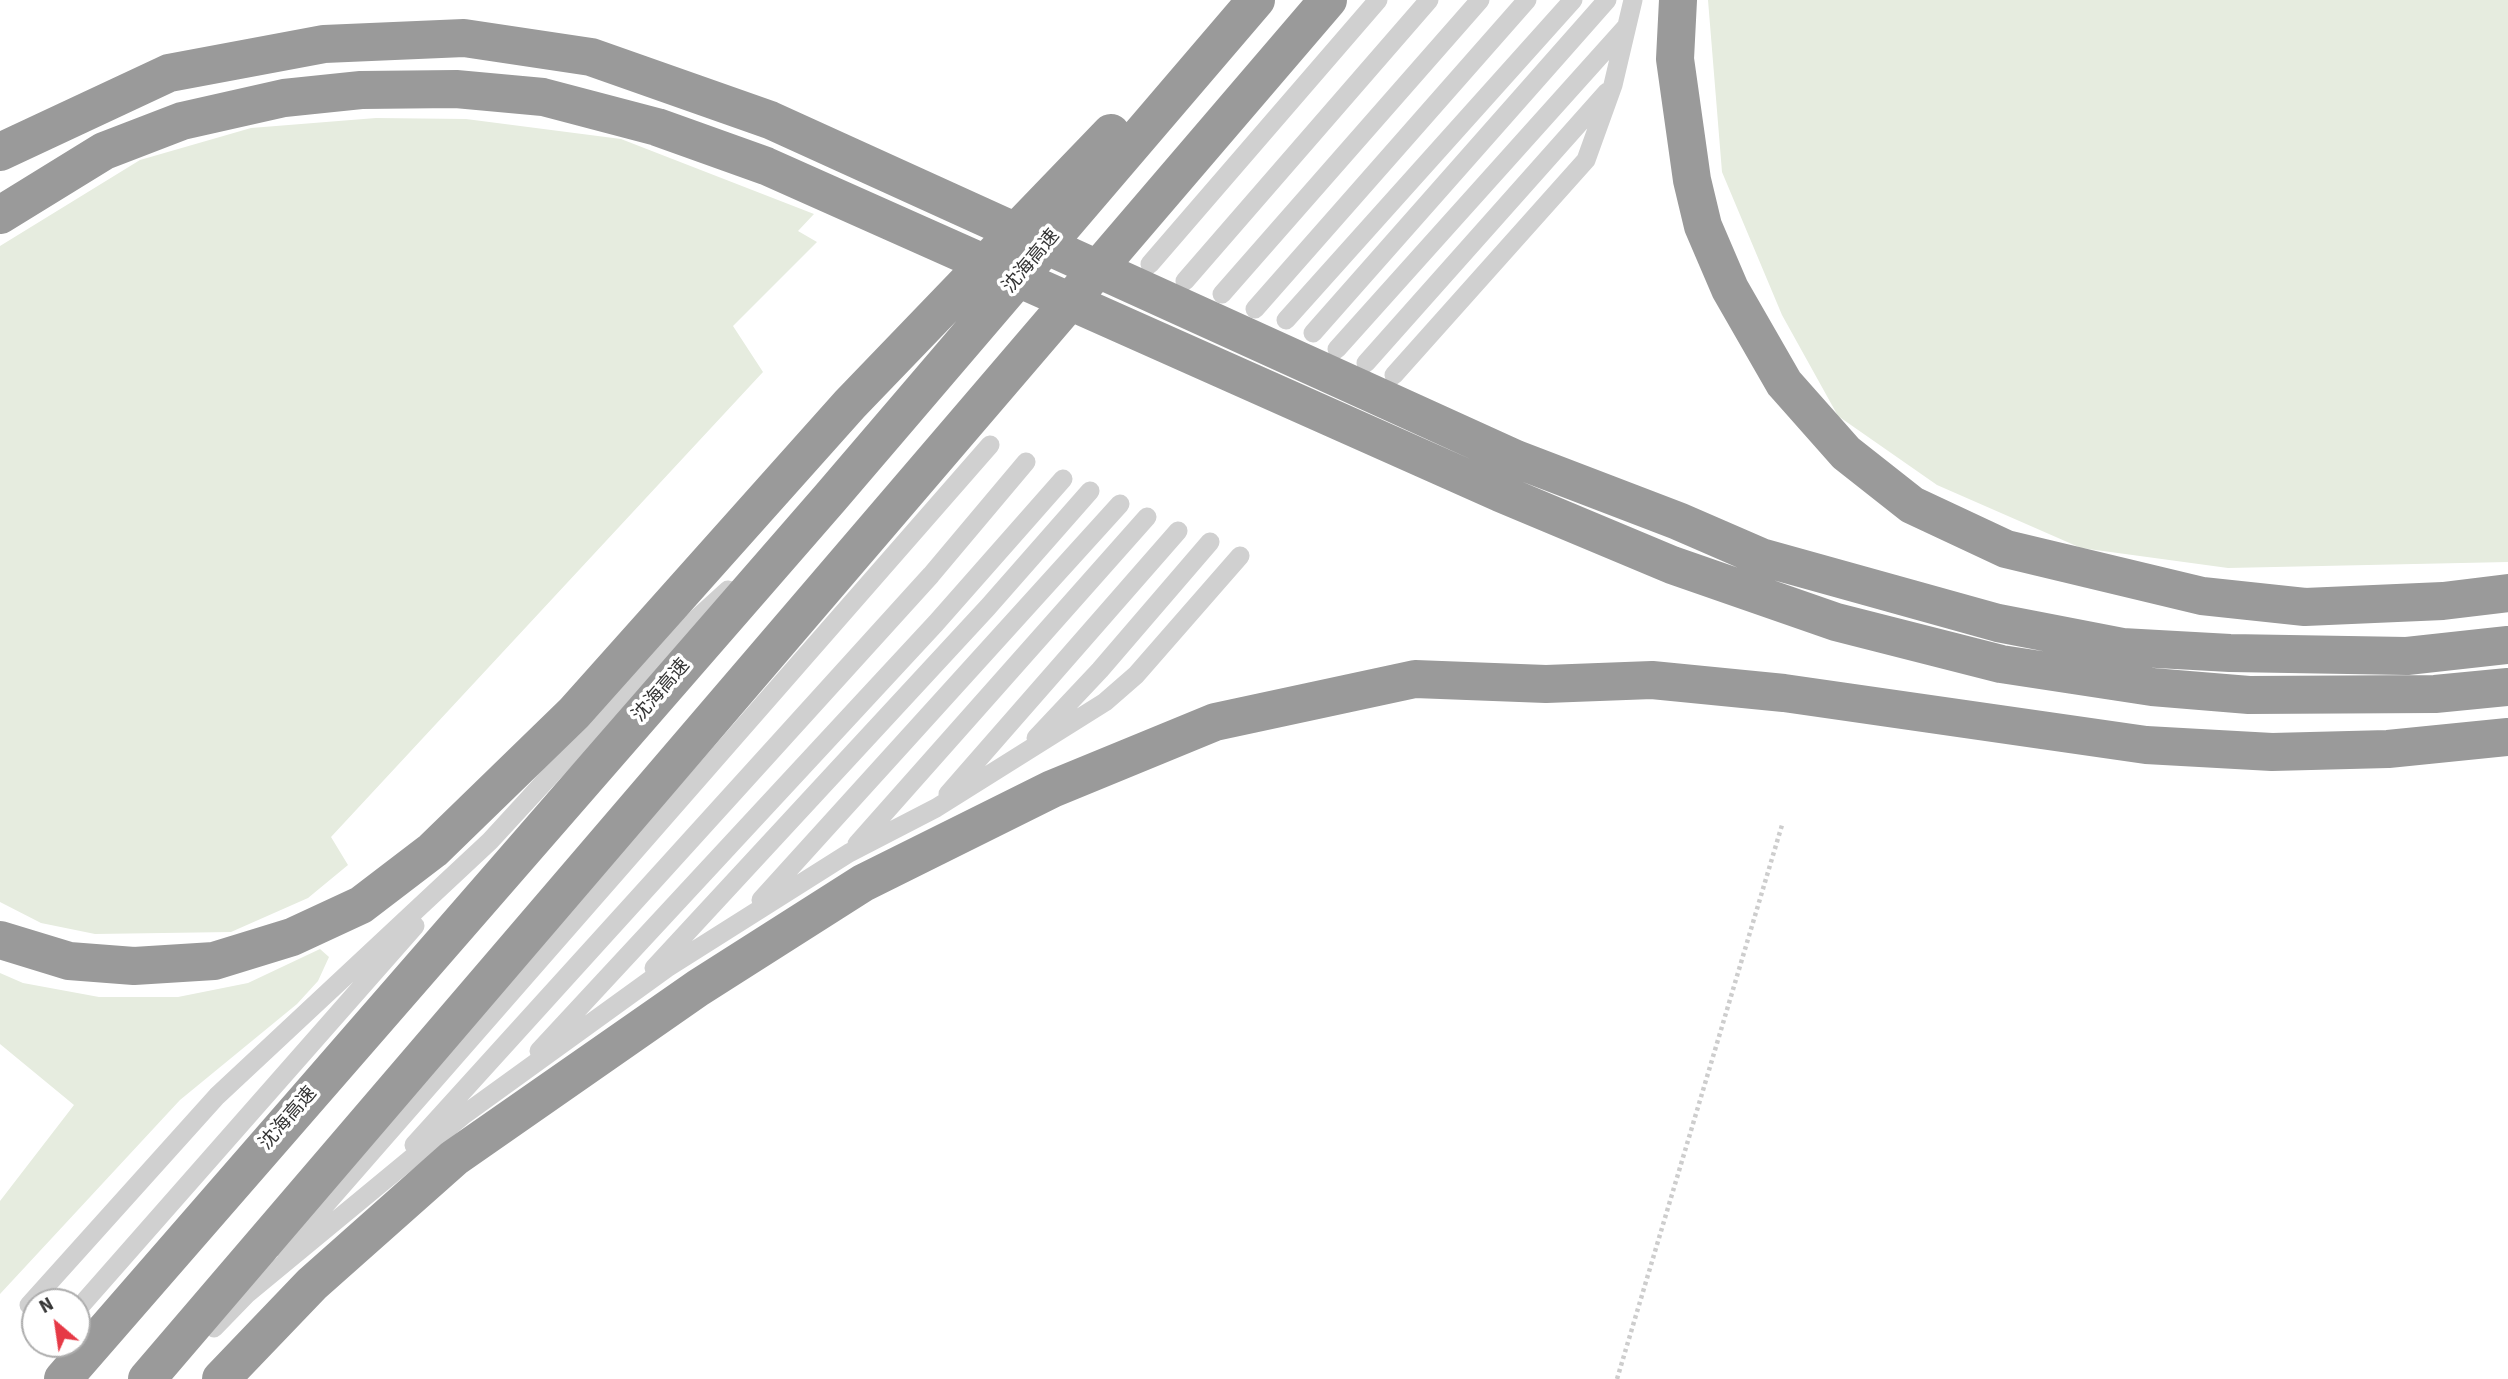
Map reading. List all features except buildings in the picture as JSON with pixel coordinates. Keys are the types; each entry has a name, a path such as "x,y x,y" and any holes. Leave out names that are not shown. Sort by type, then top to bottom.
{"highway":[{"path":"0,940 69,961 134,966 214,961 292,937 361,905 433,850 574,713 850,404 1238,0"},
{"name":"沈海高速","path":"63,1379 830,498 1256,0"},
{"path":"146,1379 1328,0"},
{"path":"1678,0 1675,59 1692,180 1703,226 1730,289 1784,383 1846,453 1912,505 2006,549 2202,596 2305,607 2443,601 2508,593"},
{"path":"0,152 169,73 324,44 464,38 592,57 770,120 1516,459 1678,521 1761,557 1998,623 2122,647 2230,653 2407,656 2508,645"},
{"path":"0,215 104,151 182,121 284,98 362,90 456,89 543,97 657,127 766,166 1500,493 1672,565 1836,622 2001,664 2152,687 2249,695 2435,694 2508,687"},
{"path":"221,1379 312,1284 454,1157 698,988 863,883 1052,789 1215,722 1415,679 1546,684 1651,680 1784,693 2147,745 2298,751 2388,749 2508,737"}],"lane":[{"path":"1150,264 1378,0"},
{"path":"1185,281 1429,0"},
{"path":"1223,295 1480,0"},
{"path":"1255,309 1527,0"},
{"path":"1286,320 1573,0"},
{"path":"1313,333 1608,0"},
{"path":"1394,375 1586,160 1614,85 1633,0"},
{"path":"1337,349 1627,26"},
{"path":"1366,363 1614,85"},
{"path":"164,1379 247,1294 990,445"},
{"path":"366,1197 931,576 1026,462"},
{"path":"510,1082 936,623 1063,479"},
{"path":"628,997 988,607 1090,491"},
{"path":"91,1294 490,841 683,631 830,498"},
{"path":"744,919 1120,505"},
{"path":"849,853 1146,517"},
{"path":"936,808 1178,531"},
{"path":"1016,759 1100,670 1210,542"},
{"path":"247,1294 510,1082 628,997 849,853 936,808 1105,702 1136,675 1240,556"},
{"path":"44,1288 217,1096 490,841"}],"path":[{"path":"1617,1379 1782,825"}],"shaded area":[{"path":"1708,0 2508,0 2508,562 2228,568 2081,548 1937,485 1838,416 1782,315 1722,172"},
{"path":"376,118 466,119 621,139 814,214 798,231 817,242 733,326 763,372 331,837 348,865 308,898 231,932 95,934 41,923 0,902 0,246 140,160 251,128"},
{"path":"320,949 329,957 318,981 297,1004 180,1100 0,1294 0,1201 74,1105 0,1044 0,973 23,983 99,997 178,997 248,983"}]}
